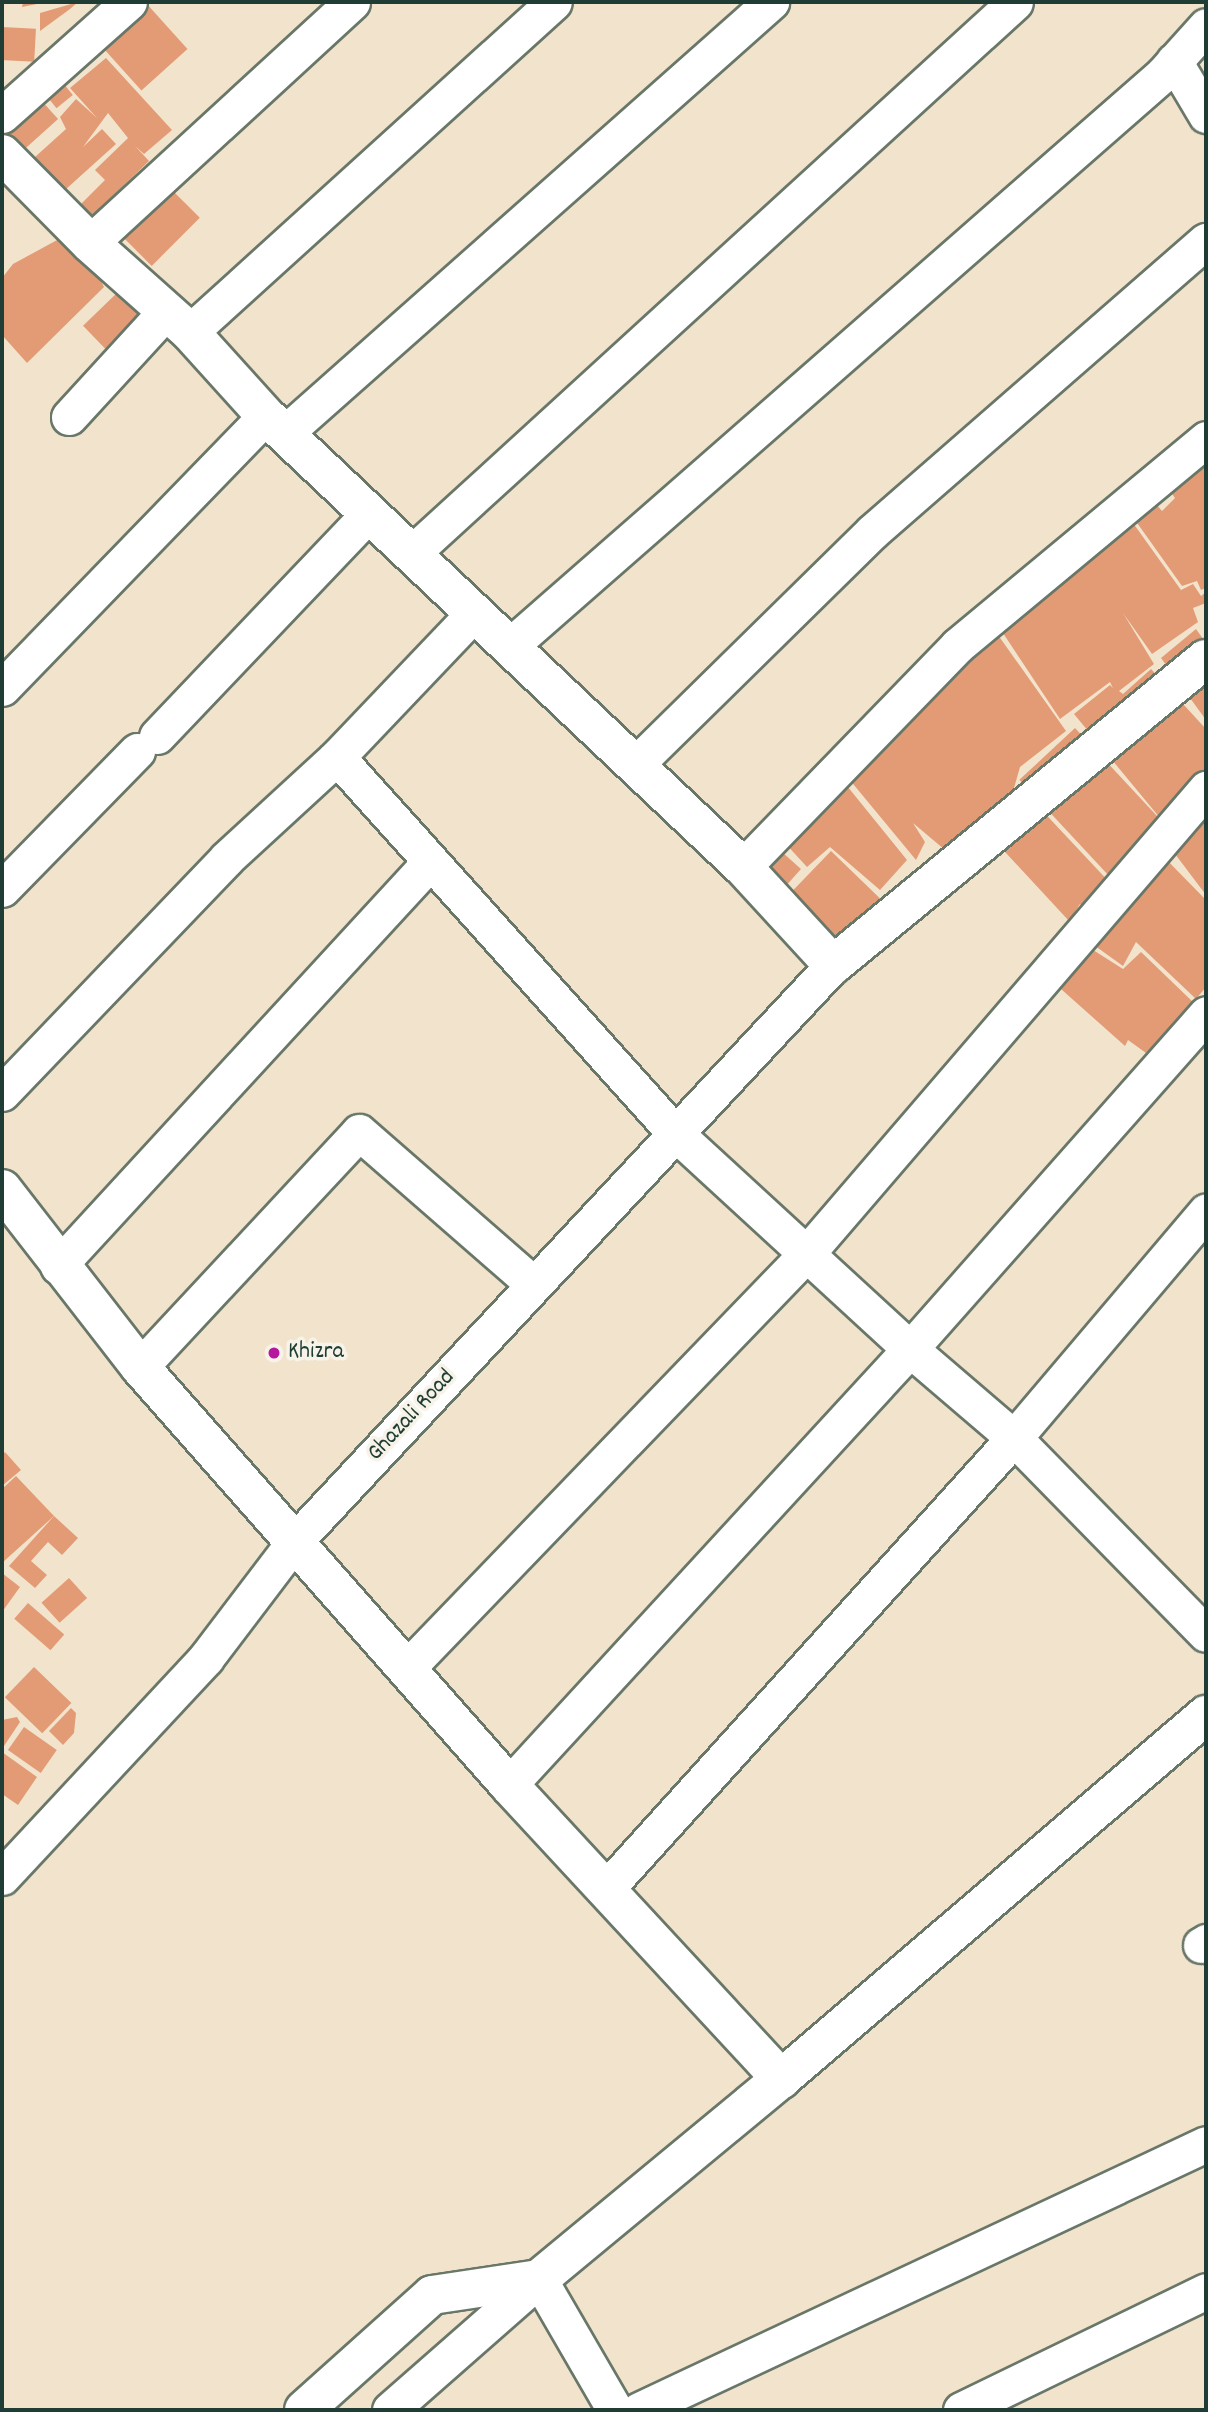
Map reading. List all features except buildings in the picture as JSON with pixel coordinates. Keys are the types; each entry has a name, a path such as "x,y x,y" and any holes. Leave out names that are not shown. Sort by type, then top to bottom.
{"street":[{"path":"90,243 352,2"},
{"path":"69,417 554,2"},
{"path":"2,688 275,424 771,2"},
{"path":"411,554 1015,2"},
{"path":"510,645 1174,61 1206,26"},
{"path":"1174,61 1206,115"},
{"path":"2,154 90,243 178,321 275,424 743,867 833,965 1206,659"},
{"path":"635,765 872,532 1206,241"},
{"path":"743,867 957,646 1206,439"},
{"path":"2,890 369,513"},
{"path":"2,1094 227,858 337,757 475,612"},
{"path":"337,757 429,863 674,1132 808,1252 909,1349 1014,1437 1206,1634"},
{"path":"408,1667 808,1252 1206,789"},
{"path":"58,1266 429,863"},
{"name":"Ghazali Road","path":"2,1877 206,1658 294,1542 674,1132 833,965"},
{"path":"509,1785 909,1349 1206,1014"},
{"path":"140,1367 359,1132 534,1284"},
{"path":"2,1189 58,1266 140,1367 408,1667 509,1785 781,2080"},
{"path":"606,1889 1014,1437 1206,1212"},
{"path":"390,2410 539,2279 781,2080 1206,1714"},
{"path":"639,2410 1206,2144"},
{"path":"304,2410 432,2295 539,2279"},
{"path":"539,2279 615,2410"},
{"path":"961,2410 1206,2291"}],"place":[{"name":"Khizra","path":"274,1353"}]}
